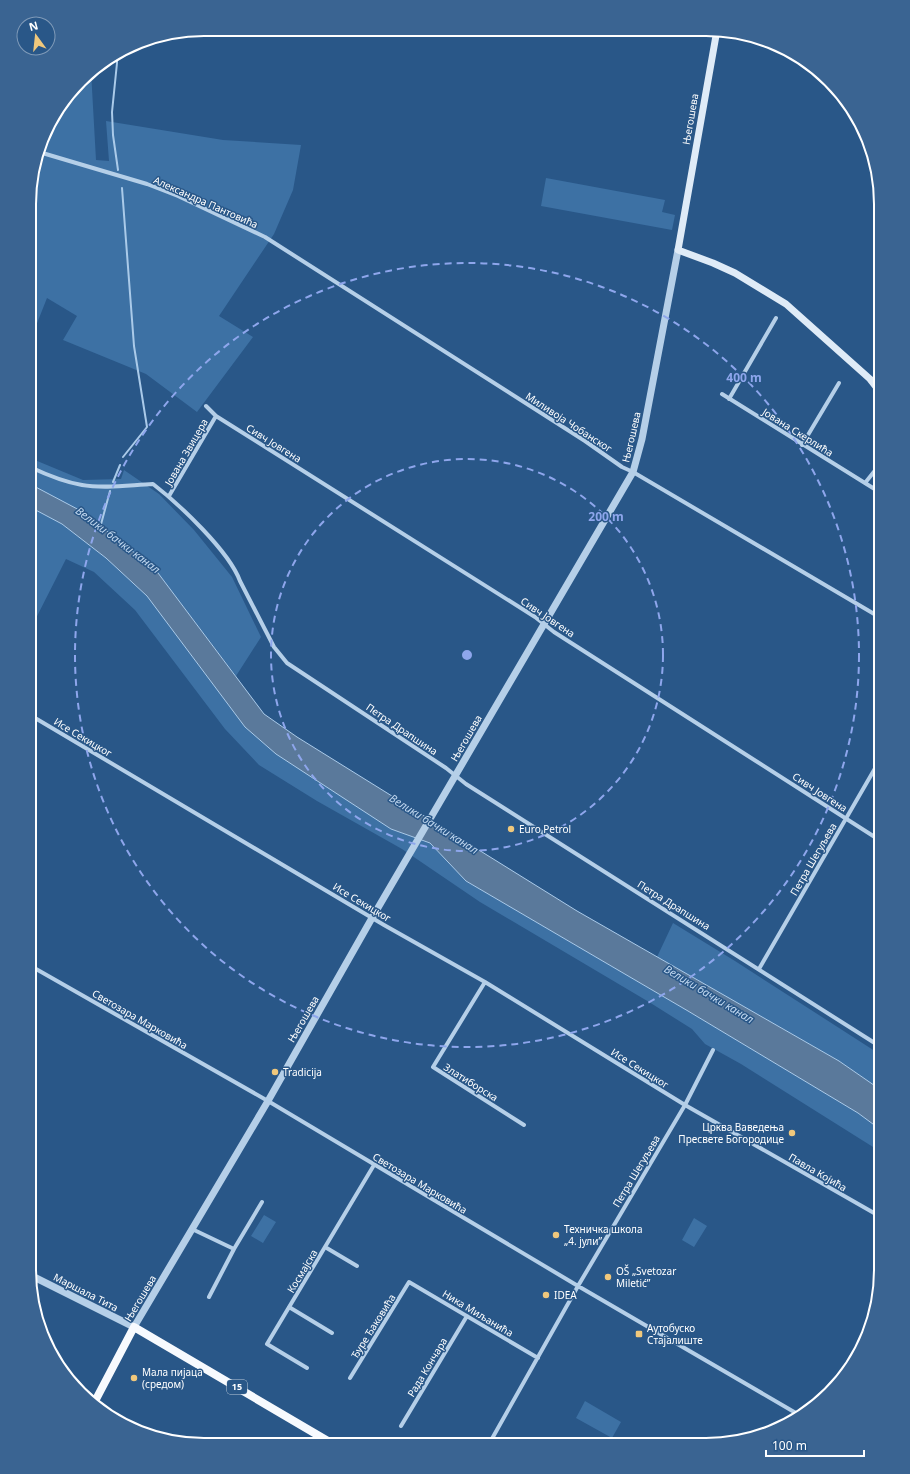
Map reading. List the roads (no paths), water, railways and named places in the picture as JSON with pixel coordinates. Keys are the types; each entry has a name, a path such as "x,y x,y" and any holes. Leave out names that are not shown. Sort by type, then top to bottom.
{"main road":[{"name":"Његошева","path":"678,250 716,36"},
{"path":"678,250 735,273 786,304 874,384"},
{"name":"Његошева","path":"96,1399 134,1327"},
{"name":"15","path":"134,1327 323,1438"}],"street":[{"name":"Александра Пантовића","path":"44,153 147,184 178,196 274,242"},
{"name":"Миливоја Чобанског","path":"274,242 622,467 633,472 874,614"},
{"name":"Његошева","path":"134,1327 268,1101 372,918 633,472 642,439 678,250"},
{"path":"729,399 776,318"},
{"path":"802,445 839,383"},
{"name":"Јована Скерлића","path":"722,394 874,489"},
{"name":"Сивч Јовгена","path":"206,406 216,416 544,624 874,836"},
{"name":"Јована Звицера","path":"169,496 216,416"},
{"name":"Петра Драпшина","path":"36,469 68,482 84,485 98,486 153,484 169,496 216,545 237,573 240,582 274,647 287,663 446,768 455,776 874,1043"},
{"path":"866,484 874,473"},
{"name":"Исе Секицког","path":"36,719 372,918 485,982 685,1105"},
{"name":"Петра Шегуљева","path":"759,969 874,770"},
{"name":"Светозара Марковића","path":"36,970 268,1101 578,1286 795,1413"},
{"name":"Златиборска","path":"485,982 432,1067 524,1125"},
{"name":"Петра Шегуљева","path":"492,1438 578,1286 685,1105 713,1050"},
{"name":"Павла Којића","path":"685,1105 874,1213"},
{"name":"Космајска","path":"307,1368 267,1344 374,1165"},
{"path":"209,1298 234,1249 262,1202"},
{"path":"192,1229 234,1249"},
{"path":"325,1247 357,1266"},
{"name":"Маршала Тита","path":"36,1278 134,1327"},
{"name":"Ника Миљанића","path":"409,1282 538,1358"},
{"name":"Ђуре Ђаковића","path":"350,1378 409,1282"},
{"path":"289,1307 332,1333"},
{"name":"Рада Кончара","path":"401,1426 468,1316"}],"water":[{"name":"Велики бачки канал","path":"36,487 83,512 155,569 264,714 297,737 577,911 839,1061 874,1085 874,1125 858,1113 688,1011 466,881 430,843 391,829 276,754 245,727 147,596 106,558 62,524 36,510"}],"waterway":[{"path":"117,60 112,112 113,135 118,170"},
{"path":"122,188 134,346 147,427 123,457"},
{"path":"113,482 120,465"},
{"name":"Велики бачки канал","path":"100,528 110,491"}],"place":[{"name":"Euro Petrol","path":"511,829"},
{"name":"Tradicija","path":"275,1072"},
{"name":"Црква Ваведења Пресвете Богородице","path":"792,1133"},
{"name":"Техничка школа „4. јули”","path":"556,1235"},
{"name":"OŠ „Svetozar Miletić”","path":"608,1277"},
{"name":"IDEA","path":"546,1295"},
{"name":"Аутобуско Стајалиште","path":"639,1334"},
{"name":"Мала пијаца (средом)","path":"134,1378"}]}
